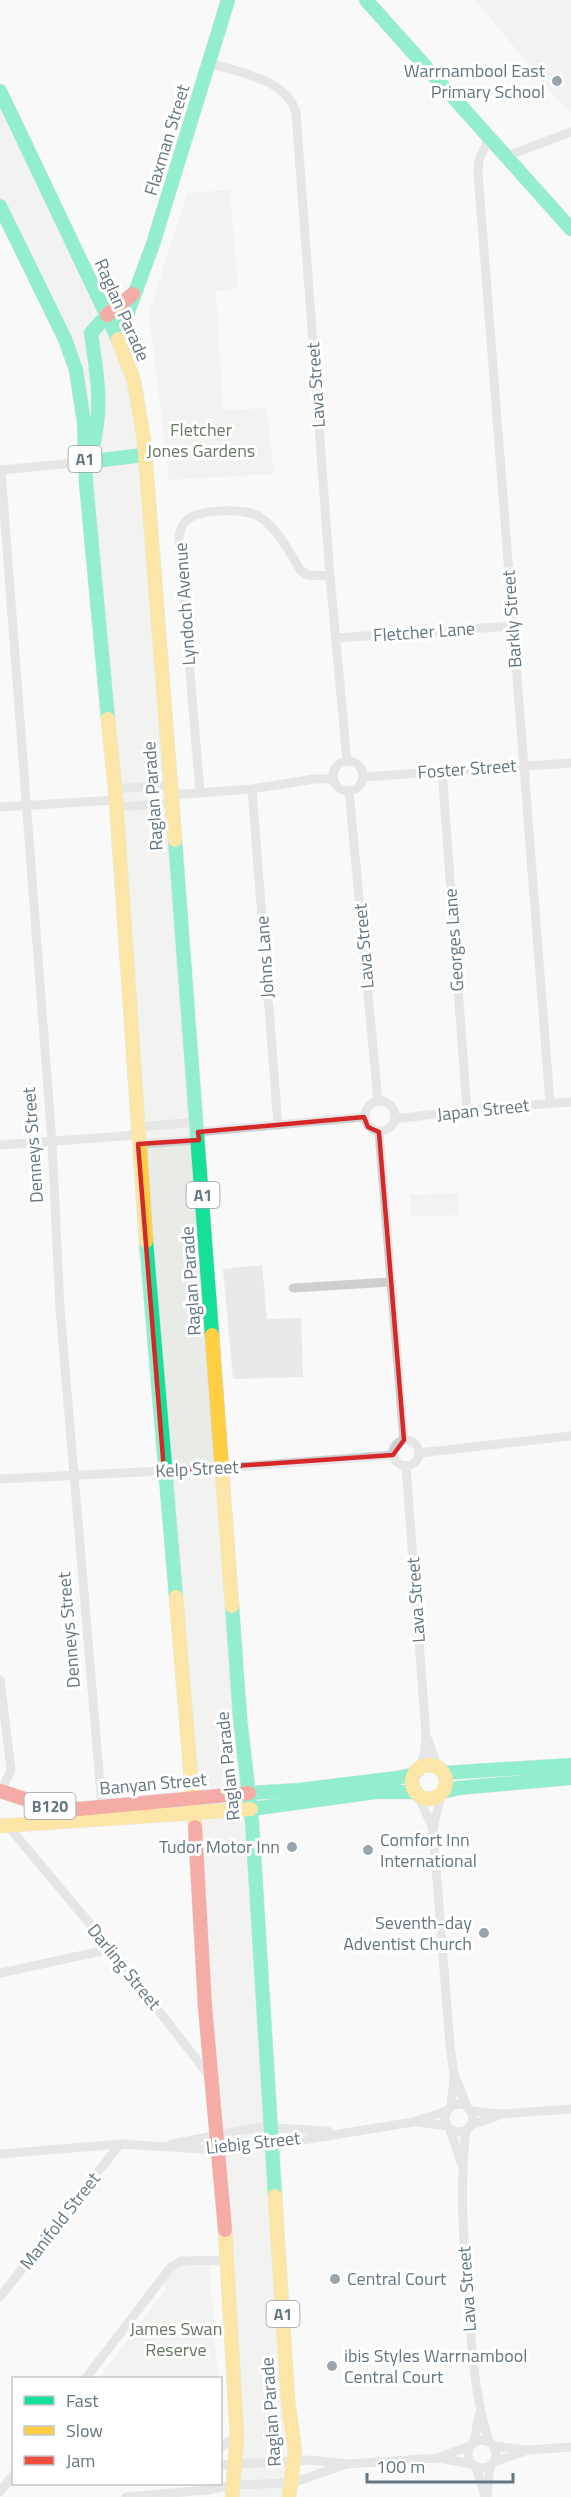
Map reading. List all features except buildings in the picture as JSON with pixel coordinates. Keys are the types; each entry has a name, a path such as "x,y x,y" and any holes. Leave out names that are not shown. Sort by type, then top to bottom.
{"main road":[{"name":"Flaxman Street","path":"107,315 126,307 137,290 228,0"},
{"path":"366,0 571,229"},
{"name":"Raglan Parade","path":"0,91 107,315 126,358 138,401 198,1131 240,1718 251,1809 288,2401 295,2462 289,2497"},
{"name":"Raglan Parade","path":"0,206 65,339 76,370 84,422 85,462 116,799 137,1136 192,1799 215,2134 228,2260 237,2436 233,2491"},
{"path":"126,307 123,331 126,358"},
{"path":"85,462 96,439 100,408 100,388 91,333 107,315"},
{"path":"85,462 144,455"},
{"path":"571,1765 469,1773 441,1770 429,1765 419,1769 412,1783 417,1794 430,1799 458,1788 571,1778"},
{"name":"Banyan Street","path":"3,1825 25,1826 192,1799 299,1790 397,1778 411,1775 419,1769"},
{"path":"441,1770 446,1782 442,1793"},
{"name":"Banyan Street","path":"0,1792 37,1803 102,1813 193,1814 251,1809 383,1791 417,1794"},
{"path":"25,1826 37,1803"}],"street":[{"name":"Lava Street","path":"210,63 280,88 290,99 296,112 346,761"},
{"path":"507,156 571,132"},
{"name":"Barkly Street","path":"490,136 479,160 478,173 550,1103"},
{"path":"1,470 85,462"},
{"name":"Denneys Street","path":"1,470 52,1142 60,1308 102,1813"},
{"name":"Lyndoch Avenue","path":"200,792 179,543 184,522 191,516 202,513 245,511 258,516 270,526 301,571 308,575 330,576"},
{"name":"Fletcher Lane","path":"336,638 513,626"},
{"path":"346,761 356,764 363,777 359,787 349,791 339,788 333,779 338,765 346,761"},
{"name":"Foster Street","path":"363,777 571,762"},
{"name":"Georges Lane","path":"442,770 467,1110"},
{"path":"0,807 252,789 314,779 333,779"},
{"name":"Johns Lane","path":"252,789 278,1125"},
{"name":"Lava Street","path":"349,791 378,1101"},
{"path":"116,799 171,794"},
{"path":"378,1101 388,1103 393,1107 395,1119 391,1128 379,1132 368,1127 364,1116 369,1106 378,1101"},
{"name":"Japan Street","path":"395,1119 467,1110 571,1102"},
{"path":"0,1145 278,1125 364,1116"},
{"path":"137,1136 198,1131"},
{"path":"379,1132 404,1440"},
{"path":"293,1288 391,1282"},
{"path":"419,1453 571,1436"},
{"path":"404,1440 413,1442 419,1453 416,1461 406,1466 400,1464 393,1455 394,1447 404,1440"},
{"name":"Kelp Street","path":"0,1479 222,1468 393,1455"},
{"name":"Lava Street","path":"406,1466 426,1735 424,1756 419,1769"},
{"path":"0,1680 10,1761 16,1788 37,1803"},
{"name":"Lava Street","path":"426,1735 441,1770"},
{"path":"0,1792 8,1780 10,1761"},
{"path":"442,1793 433,1829 449,2037 454,2074 473,2118 469,2128"},
{"path":"417,1794 433,1829"},
{"name":"Darling Street","path":"3,1825 35,1857 111,1949 211,2079"},
{"name":"Darling Street","path":"25,1826 28,1842 35,1857"},
{"path":"0,1972 111,1949"},
{"path":"454,2074 449,2109 444,2119 449,2128 458,2132 502,2115"},
{"path":"449,2109 459,2104 468,2109 502,2115 571,2109"},
{"name":"Liebig Street","path":"0,2154 120,2145 217,2149 272,2145 413,2122 449,2109"},
{"name":"Liebig Street","path":"413,2122 449,2128"},
{"name":"Liebig Street","path":"163,2146 259,2127 342,2132"},
{"name":"Lava Street","path":"449,2128 462,2164"},
{"name":"Lava Street","path":"469,2128 462,2164 463,2229 479,2412 492,2444"},
{"name":"Manifold Street","path":"0,2297 120,2145"},
{"path":"88,2377 170,2268 181,2261 228,2260"},
{"name":"Lava Street","path":"472,2444 479,2412"},
{"path":"222,2447 237,2436"},
{"path":"438,2458 482,2439 492,2444 527,2450 571,2447"},
{"path":"472,2444 468,2456 486,2497"},
{"path":"486,2497 492,2464 496,2456 492,2444"},
{"path":"222,2465 311,2460 348,2464 438,2458 482,2469 527,2450"},
{"path":"126,2497 207,2490 233,2491 292,2483 348,2464"},
{"path":"0,2492 12,2477"}],"highlighted area":[{"path":"364,1117 368,1127 379,1132 404,1440 393,1455 164,1471 138,1144 199,1140 198,1132"}],"shaded area":[{"name":"Warrnambool East Primary School","path":"475,0 554,0 549,14 571,41 571,112 562,105"},
{"path":"262,1265 267,1319 301,1318 303,1377 233,1379 223,1269"}],"green space":[{"path":"554,0 571,0 571,41 548,14"},
{"path":"0,92 134,381 197,1122 289,2497 232,2497 237,2449 83,404 0,206"},
{"name":"Fletcher Jones Gardens","path":"230,190 238,288 216,291 223,410 267,408 274,474 169,480 149,313 187,193"},
{"path":"458,1193 459,1215 411,1217 410,1195"},
{"name":"James Swan Reserve","path":"209,2261 218,2377 100,2377 165,2290 163,2282 174,2265"}],"traffic: fast":[{"path":"125,347 124,323 153,244 228,0"},
{"path":"366,0 571,229"},
{"path":"0,91 118,339"},
{"path":"0,206 65,339 76,370 84,422 86,482 108,719"},
{"path":"91,453 98,407 91,333 107,315"},
{"path":"85,462 144,455"},
{"path":"175,840 212,1335"},
{"path":"146,1241 176,1597"},
{"path":"232,1606 240,1718 252,1822 275,2196"},
{"path":"444,1773 571,1765"},
{"path":"249,1793 299,1790 397,1778 417,1771"},
{"path":"443,1792 458,1788 571,1778"},
{"path":"251,1809 375,1792 416,1792"}],"traffic: slow":[{"path":"118,339 134,381 144,440 175,840"},
{"path":"108,719 116,800 146,1241"},
{"path":"212,1335 232,1606"},
{"path":"176,1597 195,1827"},
{"path":"429,1765 441,1770 446,1782 441,1794 429,1799 417,1794 412,1782 417,1770 429,1765"},
{"path":"0,1826 251,1809"},
{"path":"275,2196 288,2401 295,2451 289,2497"},
{"path":"225,2230 237,2436 232,2497"}],"traffic: jam":[{"path":"107,315 133,294"},
{"path":"0,1791 43,1805 79,1809 249,1793"},
{"path":"195,1827 205,2007 225,2230"}],"place":[{"name":"Warrnambool East Primary School","path":"557,81"},
{"name":"Tudor Motor Inn","path":"292,1847"},
{"name":"Comfort Inn International","path":"368,1850"},
{"name":"Seventh-day Adventist Church","path":"484,1933"},
{"name":"Central Court","path":"335,2279"},
{"name":"ibis Styles Warrnambool Central Court","path":"332,2366"}]}
